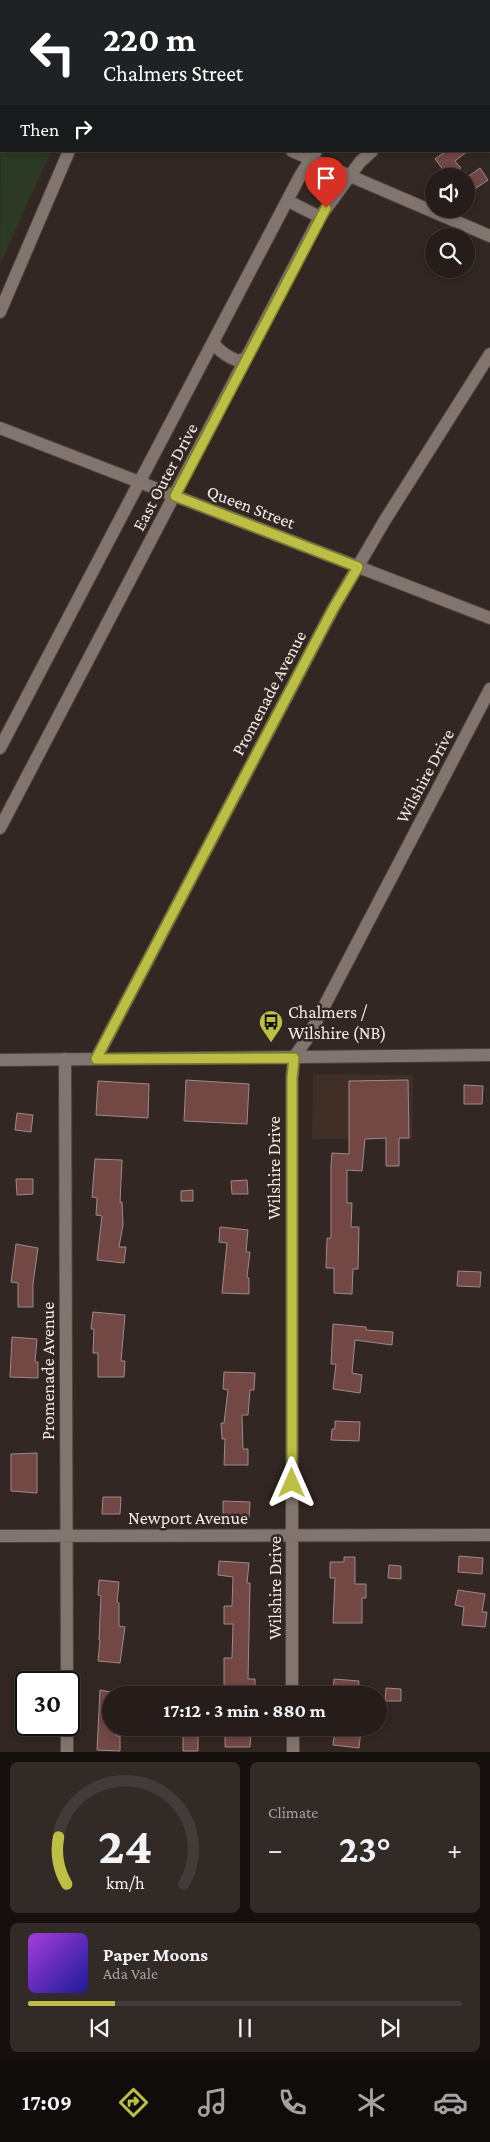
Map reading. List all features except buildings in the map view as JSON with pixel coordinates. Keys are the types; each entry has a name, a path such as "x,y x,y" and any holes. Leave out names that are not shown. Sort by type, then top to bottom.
{"street":[{"path":"0,312 69,152"},
{"path":"298,152 314,155 351,176 490,236"},
{"name":"East Outer Drive","path":"0,828 320,217 360,162 371,152"},
{"name":"East Outer Drive","path":"0,748 300,176 314,155"},
{"path":"288,201 320,217"},
{"path":"213,343 222,354 228,357 238,361 246,358"},
{"name":"Promenade Avenue","path":"96,1059 333,609 385,520 490,354"},
{"name":"Queen Street","path":"0,428 490,618"},
{"name":"Wilshire Drive","path":"292,1686 292,1078 294,1058 307,1039 490,690"},
{"path":"0,1060 490,1055"},
{"name":"Promenade Avenue","path":"66,1059 67,1671"},
{"name":"Newport Avenue","path":"0,1536 490,1535"},
{"path":"67,1736 67,1752"},
{"path":"293,1736 293,1752"}],"shaded area":[{"path":"313,1074 413,1075 412,1140 312,1139"}],"green space":[{"path":"1,152 51,152 0,265"}],"place":[{"name":"Chalmers / Wilshire (NB)","path":"271,1043"}],"route":[{"path":"292,1483 292,1078 294,1058 96,1059 333,609 358,567 175,496 326,208"}]}
